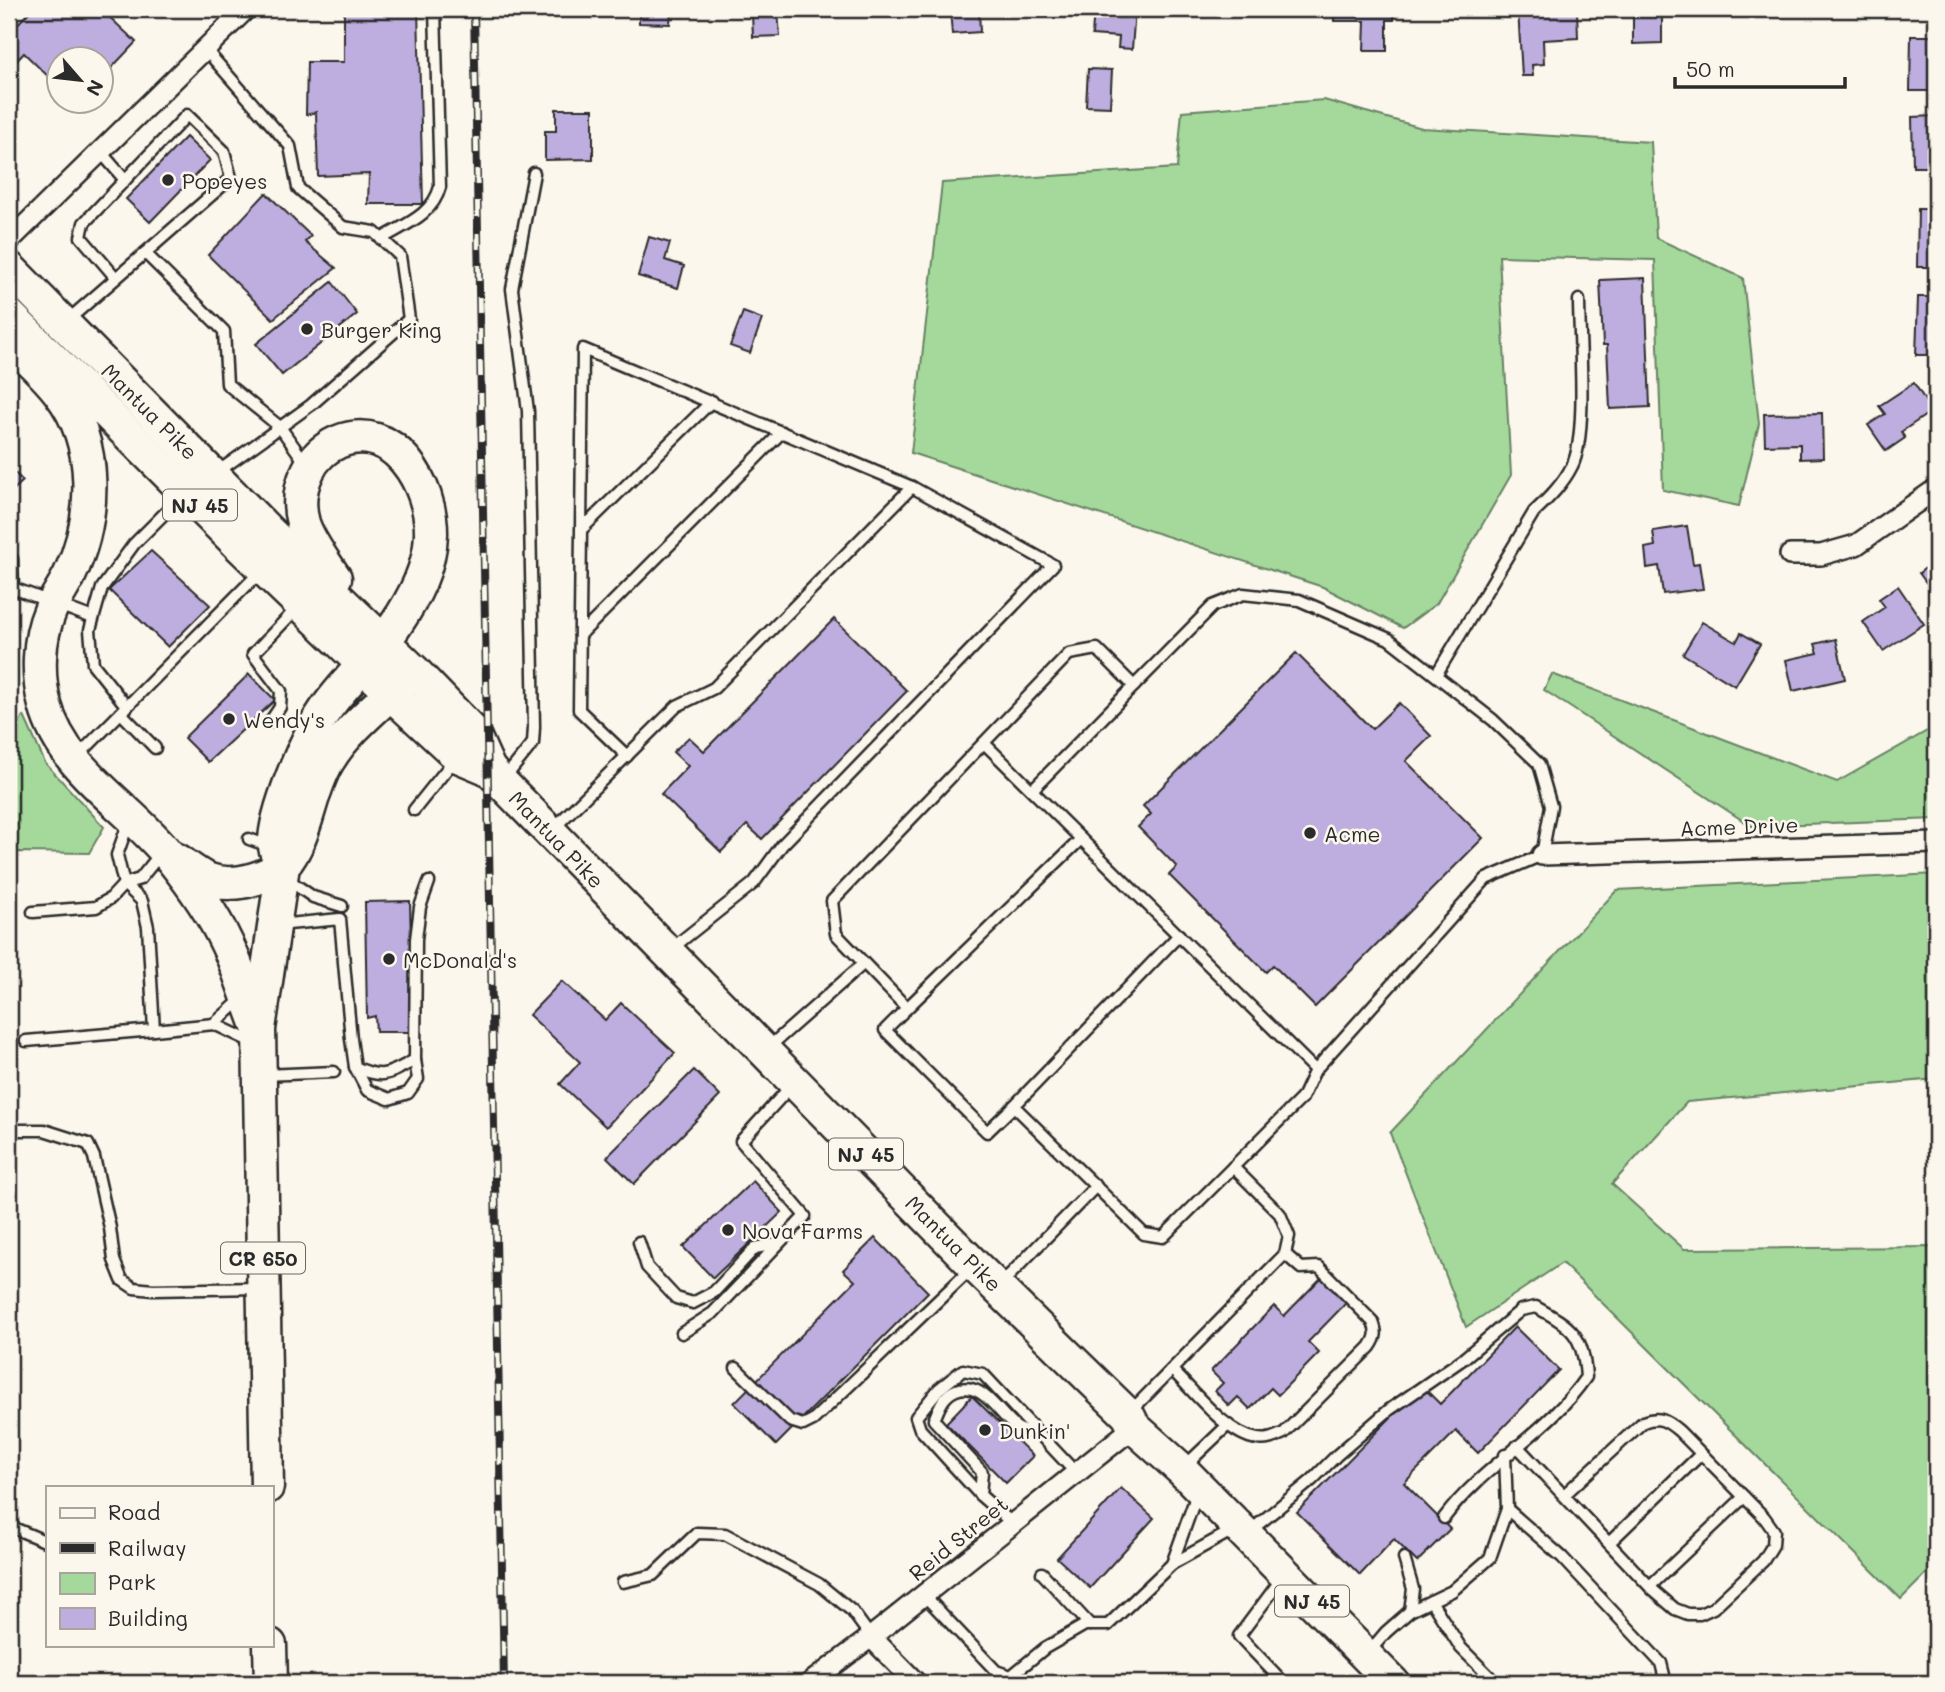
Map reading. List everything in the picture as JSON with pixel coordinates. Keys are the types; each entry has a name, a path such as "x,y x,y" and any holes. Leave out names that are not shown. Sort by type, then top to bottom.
{"main road":[{"name":"Mantua Pike","path":"9,268 64,324 200,483 264,568 300,604 373,653 414,671 472,731 495,776"},
{"name":"Mantua Pike","path":"9,315 200,483 267,529 361,617 391,694 458,756 495,776 974,1265 1393,1683"},
{"path":"16,352 61,394 81,429 88,459 89,501 80,551 49,612 40,652 44,703 56,735 74,761 167,853 212,915 226,941 246,995 259,1050"},
{"path":"361,617 304,525 300,498 309,468 316,458 346,439 370,439 397,451 421,485 430,515 431,535 424,571 412,600 373,653"},
{"name":"CR 650","path":"267,1486 259,1050 274,925 272,857 285,799 307,743 324,712 373,653"},
{"name":"CR 650","path":"272,857 294,852 310,801 328,761 347,736 414,671"},
{"path":"167,853 206,879 221,882 252,880 272,857"},
{"path":"270,1646 271,1683"}],"street":[{"path":"9,241 246,9"},
{"path":"1790,555 1821,555 1856,545 1936,489"},
{"name":"Acme Drive","path":"1542,855 1936,843"},
{"name":"Reid Street","path":"810,1683 1076,1473 1131,1421"},
{"path":"871,1637 916,1683"}],"lane":[{"path":"382,239 426,212 437,198 440,187 435,9"},
{"path":"155,748 124,710 93,664 90,630 102,588 134,544 200,483 311,405 409,319 400,256 374,232 343,227 298,188 290,146 205,49"},
{"path":"64,324 231,178 224,150 187,115 84,223 81,237 116,278"},
{"path":"100,151 125,180"},
{"path":"495,776 533,743 528,411 512,289 534,173"},
{"path":"145,253 224,331 227,384 280,427 309,468"},
{"path":"1436,675 1534,512 1554,494 1573,466 1580,435 1579,300"},
{"path":"627,755 579,710 583,349 912,487 1053,565 782,845 754,883 667,951"},
{"path":"583,528 712,401"},
{"path":"580,635 782,432"},
{"path":"550,832 677,706 714,688 912,487"},
{"path":"12,559 13,587 93,618"},
{"path":"74,761 264,568"},
{"path":"1014,1106 1144,1234 1163,1237 1302,1098 1315,1070 1486,879 1542,855 1551,806 1539,764 1493,719 1390,639 1299,600 1243,594 1213,606 1032,790"},
{"path":"270,722 281,707 281,691 253,654 300,604"},
{"path":"907,1008 836,934 832,901 1069,654 1097,649 1134,686"},
{"path":"984,743 1315,1070"},
{"path":"414,810 458,756"},
{"path":"131,818 117,855 124,884 142,901 148,927 154,1030"},
{"path":"1082,839 885,1030 987,1132 1179,935"},
{"path":"33,912 96,907 111,898 124,884 141,879 167,853"},
{"path":"272,857 313,897 342,906"},
{"path":"274,925 340,919 355,1067 367,1090 389,1099 408,1093 418,1079 415,1060 416,939 420,907 429,882"},
{"path":"765,1051 863,964"},
{"path":"214,1024 246,995"},
{"path":"26,1041 214,1024 259,1050 334,1072"},
{"path":"355,1067 376,1076 415,1060"},
{"path":"682,1333 713,1313 805,1216 741,1141 795,1082"},
{"path":"9,1130 44,1130 88,1144 100,1181 114,1260 122,1280 134,1288 263,1288"},
{"path":"1131,1421 1172,1370 1285,1254 1289,1236 1280,1214 1233,1167"},
{"path":"998,1288 1096,1186"},
{"path":"639,1242 647,1267 676,1298 693,1303 714,1292 755,1248 778,1244"},
{"path":"1172,1370 1228,1425 1257,1439 1272,1439 1284,1433 1375,1339 1377,1332 1373,1322 1319,1267 1301,1268 1285,1254"},
{"path":"736,1368 790,1420 803,1425 813,1420 974,1265"},
{"path":"924,1595 996,1671 1011,1676 1045,1648 1085,1625 1108,1625 1172,1564 1242,1531 1403,1399 1463,1359 1521,1310 1536,1307 1577,1336 1584,1358 1586,1377 1538,1431 1505,1455 1461,1496 1444,1518"},
{"path":"1013,1524 980,1495 920,1429 916,1417 939,1389 963,1370 983,1374 1076,1473"},
{"path":"980,1495 982,1472 934,1420 940,1404 952,1392 966,1387 978,1391 1019,1430 1038,1434"},
{"path":"1517,1447 1650,1586 1675,1609 1688,1614 1700,1614 1713,1608 1763,1561 1773,1545 1774,1531 1764,1517 1667,1421 1656,1417 1643,1422 1564,1495"},
{"path":"1172,1564 1190,1479 1228,1425"},
{"path":"1609,1543 1702,1454"},
{"path":"1366,1656 1385,1632 1410,1611 1452,1591 1490,1558 1507,1509 1505,1455"},
{"path":"1650,1586 1744,1497"},
{"path":"1507,1509 1562,1557 1661,1663 1664,1675 1660,1683"},
{"path":"9,1525 46,1542"},
{"path":"623,1582 653,1575 697,1533 725,1534 819,1584 852,1611 871,1637"},
{"path":"1404,1558 1413,1589 1410,1611"},
{"path":"1042,1573 1090,1625"},
{"path":"1284,1683 1239,1636 1285,1574"},
{"path":"1431,1601 1461,1648 1496,1683"}],"green space":[{"path":"1324,100 1422,128 1651,142 1656,238 1743,278 1759,424 1739,506 1663,490 1655,260 1499,256 1511,475 1437,603 1403,628 1323,587 911,453 942,183 1177,168 1182,111"},
{"path":"1552,674 1837,782 1936,726 1936,819 1751,826 1544,690"},
{"path":"24,716 45,763 104,827 89,853 9,854 9,733"},
{"path":"1936,874 1936,1079 1687,1102 1612,1184 1684,1249 1936,1247 1936,1564 1901,1599 1562,1263 1466,1327 1390,1133 1617,890"}],"building":[{"path":"32,9 101,9 136,42 116,63 116,46 46,46 46,74 24,53 9,69 9,33"},
{"path":"344,9 418,9 423,204 368,204 369,174 318,176 316,112 306,115 307,62 344,62"},
{"path":"639,9 671,9 670,24 639,23"},
{"path":"950,9 979,9 980,32 952,34"},
{"path":"1094,9 1135,9 1132,49 1118,48 1119,37 1092,35"},
{"path":"1334,9 1394,9 1394,20 1387,20 1387,51 1364,51 1365,21 1334,21"},
{"path":"1518,9 1577,9 1578,38 1543,40 1544,64 1532,65 1533,76 1522,76"},
{"path":"1633,9 1662,9 1662,43 1633,44"},
{"path":"778,12 780,36 753,37 752,14"},
{"path":"1911,36 1936,36 1936,91 1910,91"},
{"path":"1088,69 1112,70 1110,107 1086,106"},
{"path":"556,109 593,109 593,159 545,160 545,131 556,131"},
{"path":"1936,116 1936,167 1913,167 1912,117"},
{"name":"Popeyes","path":"186,137 210,160 150,222 126,199"},
{"path":"266,193 311,236 305,242 336,268 273,319 208,255"},
{"path":"1918,209 1936,209 1936,267 1917,267"},
{"path":"649,237 670,243 665,260 684,266 678,288 638,276"},
{"path":"1645,278 1650,407 1610,409 1600,280"},
{"name":"Burger King","path":"332,282 357,314 282,375 256,344"},
{"path":"1918,297 1936,297 1936,355 1916,355"},
{"path":"743,312 762,319 750,353 730,346"},
{"path":"1914,383 1932,411 1901,432 1905,438 1886,451 1868,425 1885,414 1879,406"},
{"path":"1822,413 1823,458 1800,459 1800,444 1765,445 1764,414"},
{"path":"9,467 23,481 9,494"},
{"path":"1687,526 1693,564 1699,563 1703,589 1663,594 1659,566 1647,568 1645,548 1655,546 1653,531"},
{"path":"151,551 210,605 168,647 109,590"},
{"path":"1936,560 1936,596 1919,573"},
{"path":"1898,586 1924,624 1883,651 1863,622 1885,607 1879,599"},
{"path":"834,619 907,691 762,839 747,825 721,852 661,794 688,766 673,752 689,737 704,751"},
{"path":"1702,622 1736,642 1741,633 1760,644 1735,686 1683,654"},
{"path":"1836,639 1845,679 1793,691 1786,660 1818,653 1815,644"},
{"name":"Acme","path":"1296,653 1372,729 1399,703 1431,736 1406,761 1483,838 1315,1007 1273,965 1266,972 1169,875 1177,867 1138,827 1151,814 1143,806"},
{"name":"Wendy's","path":"249,674 275,700 208,762 184,738"},
{"name":"McDonald's","path":"410,901 413,1032 376,1032 375,1016 367,1018 365,902"},
{"path":"562,981 605,1020 621,1003 675,1053 606,1127 560,1084 580,1062 529,1015"},
{"path":"694,1070 720,1096 634,1184 607,1157"},
{"path":"753,1181 782,1212 713,1278 683,1247"},
{"path":"875,1238 928,1292 776,1445 734,1403 855,1281 843,1270"},
{"path":"1323,1276 1349,1300 1308,1342 1319,1353 1278,1395 1271,1388 1250,1409 1238,1397 1229,1406 1215,1391 1223,1383 1211,1371 1274,1306 1284,1316"},
{"path":"1515,1327 1559,1370 1478,1453 1456,1431 1404,1483 1450,1529 1417,1562 1394,1539 1360,1575 1297,1512 1422,1386 1440,1404"},
{"path":"972,1396 1033,1456 1006,1483 946,1423"},
{"path":"1121,1488 1154,1518 1090,1588 1057,1558"}],"railway":[{"path":"474,9 504,1683"}],"place":[{"name":"Popeyes","path":"168,180"},
{"name":"Burger King","path":"307,329"},
{"name":"Wendy's","path":"229,719"},
{"name":"Acme","path":"1310,833"},
{"name":"McDonald's","path":"389,959"},
{"name":"Nova Farms","path":"728,1230"},
{"name":"Dunkin'","path":"985,1430"}]}
